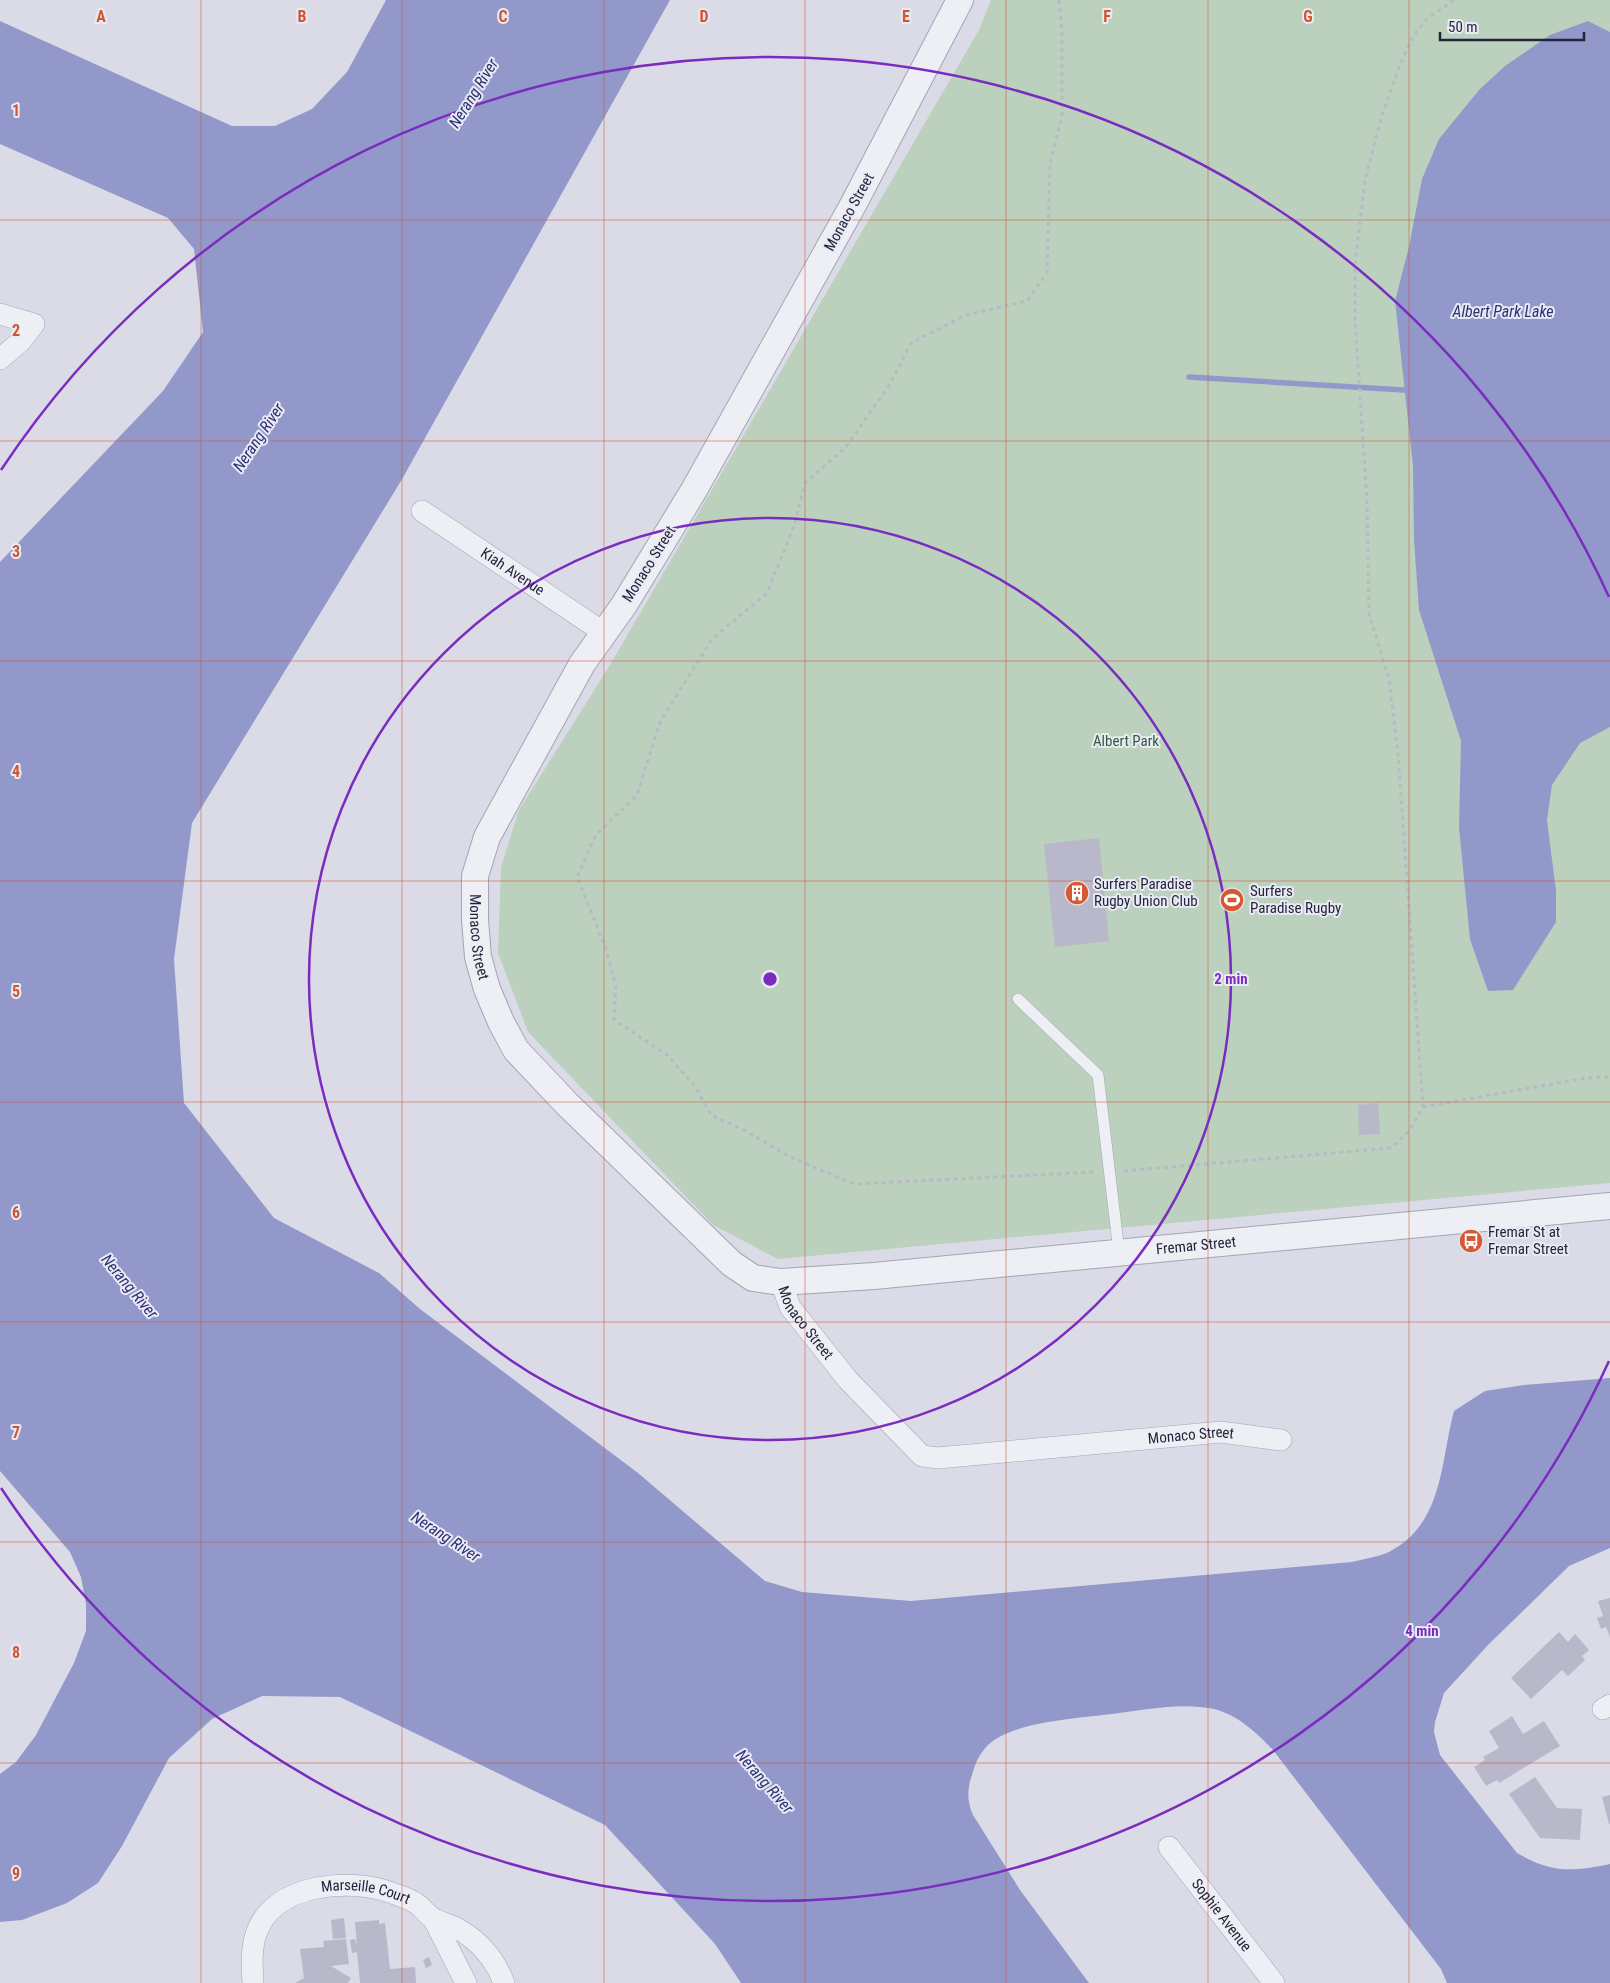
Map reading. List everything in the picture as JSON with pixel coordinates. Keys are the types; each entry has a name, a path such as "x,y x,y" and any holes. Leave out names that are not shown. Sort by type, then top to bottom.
{"street":[{"name":"Monaco Street","path":"960,0 853,205 694,490 624,605 582,664 487,837 475,876 475,920 478,957 486,989 516,1050 567,1104 732,1264 753,1278 781,1282 790,1307 848,1380 922,1456 938,1458 1221,1432 1281,1440"},
{"path":"0,314 34,324 21,341 0,359"},
{"name":"Kiah Avenue","path":"422,512 603,632"},
{"name":"Fremar Street","path":"781,1282 874,1276 1610,1206"},
{"name":"Sophie Avenue","path":"1168,1847 1274,1983"},
{"name":"Marseille Court","path":"253,1981 252,1949 256,1932 270,1912 290,1897 316,1888 342,1883 391,1892 417,1904 433,1918 458,1929 477,1942 496,1963 504,1983"},
{"path":"433,1918 466,1983"},
{"path":"474,1983 496,1963"}],"lane":[{"path":"1018,999 1098,1075 1119,1252"}],"path":[{"path":"1059,0 1062,32 1062,116 1050,164 1047,273 1027,301 966,315 911,343 890,384 846,446 805,483 794,526 767,593 712,639 660,722 638,795 596,836 577,877 606,949 616,986 614,1020 667,1055 695,1086 710,1115 744,1130 790,1157 854,1184 1109,1172 1391,1148 1410,1130 1423,1107 1398,753 1388,679 1369,614 1367,501 1355,321 1355,264 1365,180 1381,118 1413,36 1426,20 1454,0"},
{"path":"1423,1107 1586,1078 1610,1077"}],"green space":[{"name":"Albert Park","path":"991,0 1610,0 1610,1183 778,1259 713,1225 528,1032 498,953 501,867 519,810 610,665 979,30"}],"water":[{"name":"Nerang River","path":"386,0 670,0 401,481 192,823 174,959 184,1103 274,1218 379,1273 420,1309 638,1473 765,1581 802,1592 911,1601 1352,1562 1375,1557 1389,1552 1407,1540 1420,1525 1430,1508 1442,1471 1454,1411 1485,1391 1524,1385 1610,1378 1610,1548 1569,1566 1488,1645 1444,1693 1435,1722 1434,1732 1440,1755 1517,1853 1529,1860 1562,1869 1610,1864 1610,1983 1447,1983 1441,1969 1273,1750 1254,1731 1239,1720 1214,1709 1188,1706 1163,1707 1082,1717 1029,1726 999,1737 988,1745 974,1767 968,1795 973,1815 1020,1890 1089,1983 741,1983 715,1944 605,1825 340,1697 262,1696 212,1719 169,1758 122,1846 98,1883 67,1903 22,1920 0,1922 0,1774 16,1762 36,1735 74,1663 86,1631 86,1604 81,1577 70,1552 0,1471 0,562 163,391 203,332 194,249 168,218 0,144 0,21 232,126 275,126 312,109 347,72"},
{"name":"Albert Park Lake","path":"1588,21 1610,32 1610,727 1580,743 1552,785 1547,820 1556,891 1556,922 1513,990 1488,991 1470,939 1459,828 1461,741 1419,610 1414,540 1413,466 1395,301 1409,247 1422,179 1439,139 1479,90 1505,66 1550,35"}],"building":[{"name":"Surfers Paradise Rugby Union Club","path":"1099,838 1109,941 1055,947 1044,844"},
{"path":"1378,1103 1380,1134 1359,1135 1358,1105"},
{"path":"1610,1598 1610,1637 1606,1627 1601,1629 1597,1618 1603,1616 1598,1601"},
{"path":"1559,1632 1568,1642 1575,1634 1589,1650 1582,1656 1585,1660 1568,1676 1562,1670 1531,1699 1511,1678"},
{"path":"1512,1716 1523,1734 1544,1721 1560,1746 1499,1783 1497,1780 1486,1786 1474,1767 1485,1760 1483,1757 1499,1748 1489,1731"},
{"path":"1535,1777 1557,1808 1582,1809 1580,1840 1540,1838 1509,1794"},
{"path":"1610,1795 1610,1824 1609,1824 1602,1797"},
{"path":"344,1918 346,1938 333,1939 331,1920"},
{"path":"379,1920 379,1924 385,1923 390,1969 415,1967 416,1983 360,1983 357,1952 352,1953 350,1940 355,1939 357,1947 355,1922"},
{"path":"346,1939 349,1964 331,1966 351,1978 348,1983 295,1983 304,1978 300,1949 324,1947 323,1941"},
{"path":"429,1957 432,1965 426,1968 423,1960"}],"waterway":[{"path":"1189,377 1404,390"}],"place":[{"name":"Surfers Paradise Rugby Union Club","path":"1077,893"},
{"name":"Surfers Paradise Rugby","path":"1232,900"},
{"name":"Fremar St at Fremar Street","path":"1471,1241"}]}
